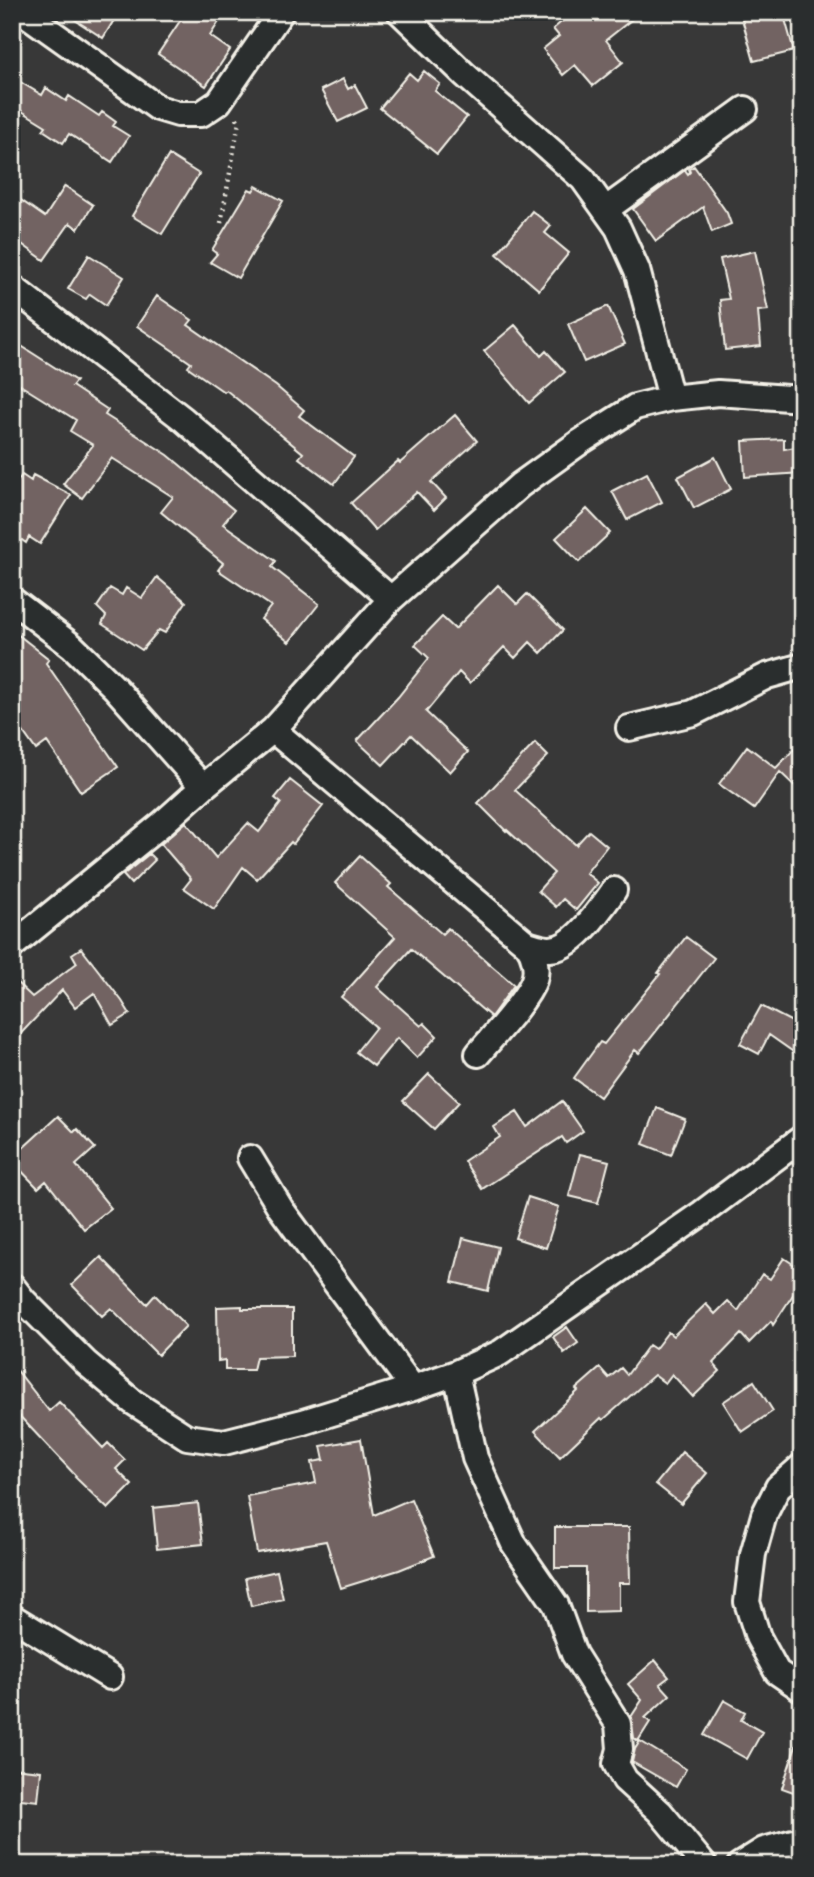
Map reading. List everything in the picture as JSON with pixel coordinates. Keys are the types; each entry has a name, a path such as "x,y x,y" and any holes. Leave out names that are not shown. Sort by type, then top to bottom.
{"street":[{"path":"23,12 158,107 178,114 201,114 219,102 281,12"},
{"path":"400,12 464,74 583,179 618,228 637,270 671,398"},
{"path":"605,210 745,110"},
{"path":"12,287 183,419 391,599"},
{"path":"12,946 273,730 391,599 520,485 560,456 635,407 671,398 718,393 802,399"},
{"path":"12,600 72,646 116,689 203,787"},
{"path":"629,728 693,713 767,676 802,666"},
{"path":"273,730 533,951 534,979 521,1001 478,1054"},
{"path":"527,944 551,950 566,944 589,923 614,890"},
{"path":"16,1299 132,1402 187,1437 224,1442 303,1422 413,1388 456,1373 500,1353 702,1213 802,1138"},
{"path":"250,1158 281,1209 413,1388"},
{"path":"456,1373 475,1458 514,1544 556,1605 574,1654 618,1724 620,1749 616,1764 625,1780 660,1812 704,1865"},
{"path":"802,1466 778,1487 764,1515 753,1554 747,1602 758,1637 777,1672 802,1689"},
{"path":"12,1617 110,1677"},
{"path":"740,1865 764,1850 793,1842"}],"path":[{"path":"221,223 239,122 223,97"}],"building":[{"path":"63,12 119,12 103,38"},
{"path":"186,12 225,12 210,36 230,50 206,86 158,54"},
{"path":"573,12 641,12 606,40 623,62 593,86 575,65 563,75 543,49 559,36 553,29"},
{"path":"765,12 783,12 794,51 754,61 742,19"},
{"path":"424,71 440,84 435,91 467,117 437,154 380,108 409,73 417,80"},
{"path":"12,77 42,95 46,88 66,101 69,96 99,116 102,112 116,122 113,126 129,136 112,162 69,134 63,143 43,130 46,126 12,105"},
{"path":"343,79 348,89 355,85 367,108 338,122 321,90"},
{"path":"169,155 199,174 162,234 132,216"},
{"path":"694,166 727,213 731,224 712,232 703,207 656,241 633,209 685,170 688,174 689,169"},
{"path":"65,186 93,205 78,229 70,223 44,260 12,237 12,194 45,217"},
{"path":"256,186 283,201 238,278 210,262 217,254 212,250 249,189 253,191"},
{"path":"532,211 551,226 545,233 569,253 539,290 497,254"},
{"path":"755,251 768,310 758,311 761,346 725,350 720,300 729,299 720,259"},
{"path":"89,255 124,277 106,305 90,294 86,299 68,289"},
{"path":"157,296 192,320 188,325 276,386 304,410 299,416 354,457 334,484 299,458 303,453 226,390 224,392 188,367 191,363 137,326"},
{"path":"608,306 625,344 584,362 568,324"},
{"path":"515,325 541,356 546,351 565,372 529,403 484,351"},
{"path":"12,340 76,381 72,386 108,410 105,415 168,455 234,510 223,524 276,561 272,567 319,604 289,642 261,619 271,606 218,570 223,563 161,512 173,497 112,458 82,498 63,484 93,445 70,431 76,420 12,380"},
{"path":"455,415 477,441 431,482 446,498 434,510 417,492 375,530 351,503"},
{"path":"784,439 784,449 802,446 802,473 745,477 743,441"},
{"path":"715,457 731,489 694,508 678,477"},
{"path":"647,473 662,502 627,520 612,491"},
{"path":"22,475 31,481 33,475 71,495 40,544 29,537 26,543 12,533 12,489"},
{"path":"587,509 610,533 579,562 556,538"},
{"path":"157,577 186,602 165,633 159,630 142,650 102,624 106,616 97,607 110,588 122,595 126,588 142,598"},
{"path":"498,585 517,604 527,594 563,630 541,653 530,642 515,658 504,647 470,683 459,672 426,712 468,752 450,772 411,735 383,765 357,741 398,697 429,658 415,645 442,617 455,629"},
{"path":"12,630 49,659 46,663 118,767 81,792 47,742 36,750 12,716"},
{"path":"802,741 802,793 780,772 754,809 719,784 747,746 776,768"},
{"path":"535,743 548,756 515,790 576,845 589,831 607,846 586,873 598,883 576,910 563,899 556,907 538,891 554,873 478,803"},
{"path":"290,780 323,806 293,844 291,842 257,879 243,867 214,909 184,888 191,879 161,844 186,822 216,858 248,823 259,832 281,803 275,798"},
{"path":"149,854 155,860 131,884 123,875"},
{"path":"360,856 391,884 388,887 442,934 448,928 514,985 491,1017 411,949 377,987 421,1026 424,1023 437,1036 417,1058 397,1038 374,1066 356,1052 376,1027 341,997 395,937 335,883"},
{"path":"686,937 714,958 639,1053 635,1050 600,1097 574,1078 600,1042 604,1044 660,974 658,973"},
{"path":"81,948 130,1014 112,1025 94,993 75,1007 62,990 12,1043 12,978 32,997 77,963 72,954"},
{"path":"761,1006 802,1027 802,1058 769,1035 759,1054 740,1044"},
{"path":"429,1074 459,1102 434,1129 403,1101"},
{"path":"562,1101 583,1131 566,1143 562,1137 482,1189 464,1161 500,1137 494,1127 517,1112 527,1127"},
{"path":"657,1108 685,1119 671,1155 643,1144"},
{"path":"58,1116 74,1132 77,1129 95,1148 76,1165 111,1208 84,1229 46,1181 38,1188 12,1161 12,1158"},
{"path":"580,1154 609,1161 598,1203 569,1196"},
{"path":"528,1197 559,1207 546,1248 515,1238"},
{"path":"463,1238 498,1247 488,1291 452,1282"},
{"path":"101,1257 147,1304 155,1295 186,1326 158,1355 111,1308 102,1316 72,1285"},
{"path":"784,1258 802,1270 802,1281 773,1325 771,1321 749,1343 741,1334 713,1363 720,1371 693,1397 672,1374 665,1383 654,1375 603,1420 601,1418 560,1457 535,1431 600,1368 609,1378 621,1368 627,1375 649,1345 655,1349 668,1332 673,1336 706,1304 715,1314 728,1301 738,1311 762,1274 770,1279"},
{"path":"242,1306 242,1309 292,1309 292,1356 256,1357 253,1370 225,1370 225,1360 218,1361 217,1307"},
{"path":"567,1327 578,1343 564,1353 553,1337"},
{"path":"12,1364 49,1411 59,1402 103,1448 108,1443 125,1460 116,1469 132,1485 108,1509 12,1408"},
{"path":"754,1381 773,1411 742,1432 723,1402"},
{"path":"361,1439 374,1515 411,1499 434,1556 341,1588 326,1541 257,1553 247,1496 316,1483 312,1462 324,1460 321,1446"},
{"path":"682,1452 707,1473 681,1504 656,1484"},
{"path":"198,1503 203,1544 157,1549 153,1508"},
{"path":"555,1527 629,1527 630,1583 619,1583 619,1611 586,1612 586,1568 555,1568"},
{"path":"277,1571 283,1599 251,1606 245,1578"},
{"path":"655,1660 669,1677 660,1684 670,1695 645,1718 650,1722 638,1741 634,1738 631,1717 642,1700 628,1684"},
{"path":"724,1700 745,1712 741,1720 762,1732 747,1759 704,1735"},
{"path":"798,1739 802,1740 802,1795 782,1788"},
{"path":"640,1741 686,1769 676,1787 632,1762"},
{"path":"12,1768 41,1771 38,1801 12,1798"}]}
